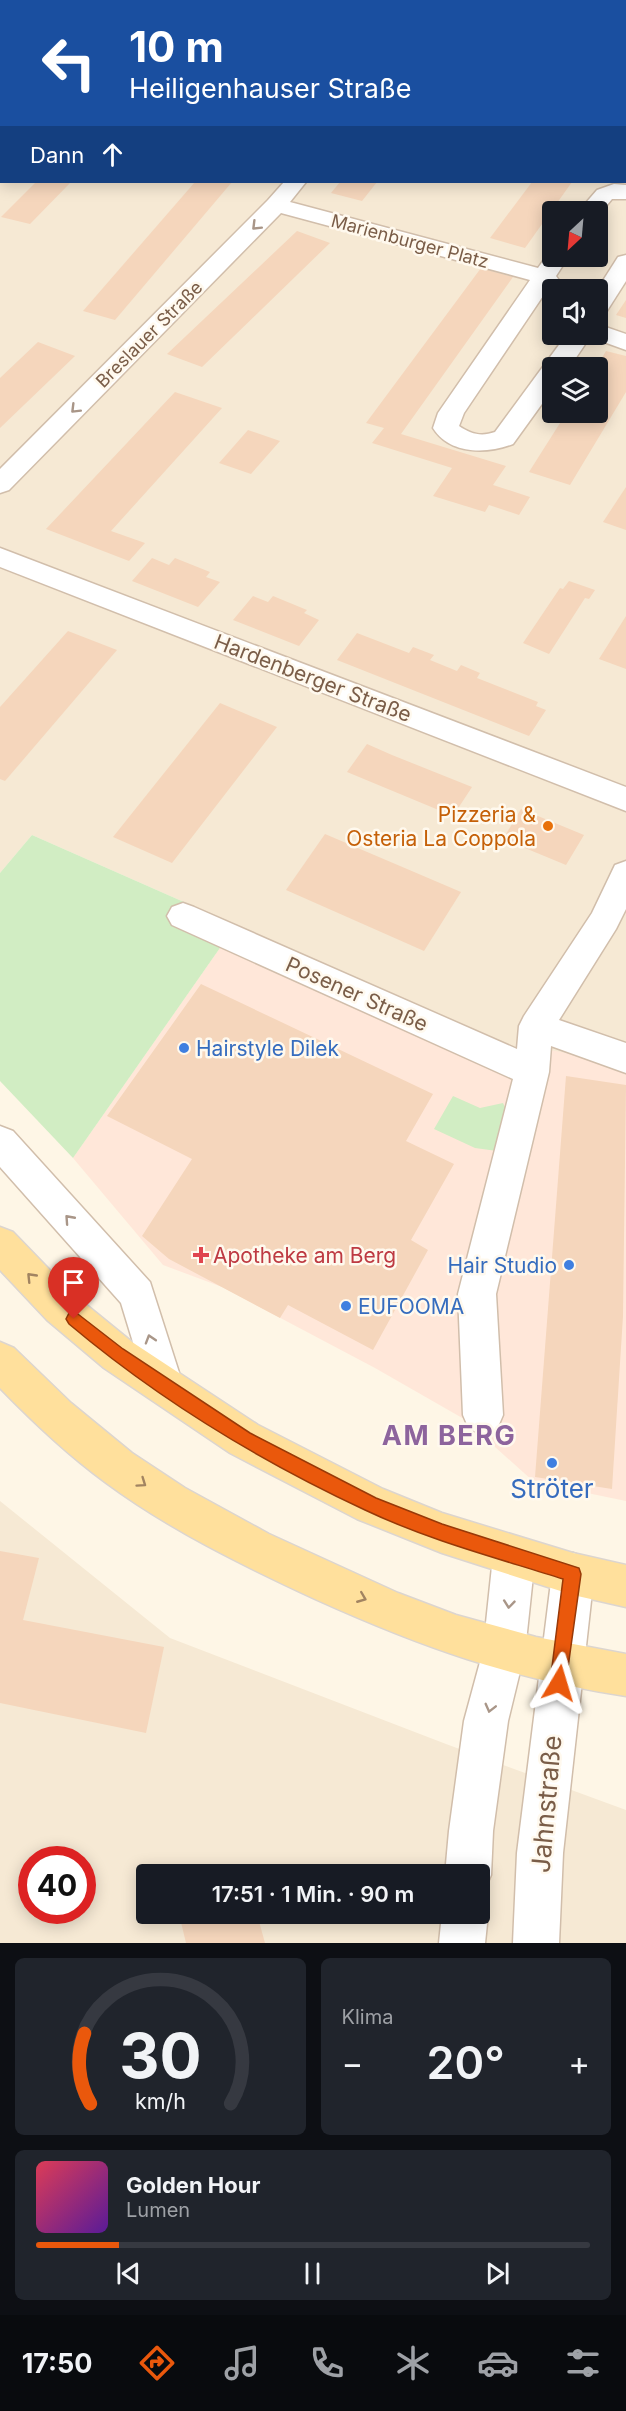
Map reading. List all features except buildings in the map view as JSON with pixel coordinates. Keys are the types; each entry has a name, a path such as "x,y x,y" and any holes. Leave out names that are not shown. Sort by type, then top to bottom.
{"main road":[{"path":"0,1245 60,1307 118,1355 244,1439 371,1505 442,1533 573,1574 626,1586"},
{"path":"0,1361 47,1409 94,1450 177,1507 267,1556 458,1636 504,1651 626,1675"}],"street":[{"name":"Breslauer Straße","path":"0,484 276,205 294,183"},
{"path":"597,201 603,193 617,189 626,192"},
{"name":"Marienburger Platz","path":"276,205 542,281"},
{"path":"608,291 626,262"},
{"path":"542,292 447,420 446,428 466,441 493,443 504,438 542,387"},
{"path":"608,336 626,343"},
{"name":"Hardenberger Straße","path":"0,557 626,799"},
{"path":"483,1415 477,1294 532,1072 536,1026 605,920 626,874"},
{"name":"Posener Straße","path":"183,916 532,1072"},
{"path":"536,1026 626,1058"},
{"path":"0,1142 137,1294 164,1385"},
{"path":"469,1864 486,1721 504,1651 514,1557"},
{"name":"Jahnstraße","path":"536,1943 540,1852 573,1574"},
{"path":"462,1943 464,1924"}],"shaded area":[{"path":"0,183 626,183 626,1064 548,1070 236,925 32,835 0,873"},
{"path":"236,925 548,1070 550,1050 626,1064 626,1501 534,1482 464,1419 375,1368 222,1287 163,1265 73,1158"},
{"path":"0,1501 170,1638 626,1810 626,1943 0,1943"}],"green space":[{"path":"32,835 236,925 73,1158 0,1081 0,873"},
{"path":"453,1096 480,1108 503,1103 511,1120 497,1151 475,1148 434,1129"}],"place":[{"name":"Pizzeria & Osteria La Coppola","path":"548,826"},
{"name":"Hairstyle Dilek","path":"184,1048"},
{"name":"Apotheke am Berg","path":"201,1255"},
{"name":"Hair Studio","path":"569,1265"},
{"name":"EUFOOMA","path":"346,1306"},
{"name":"Ströter","path":"552,1463"}],"district":[{"name":"AM BERG","path":"449,1435"}],"route":[{"path":"74,1319 118,1355 244,1439 371,1505 442,1533 573,1574 559,1683"}]}
